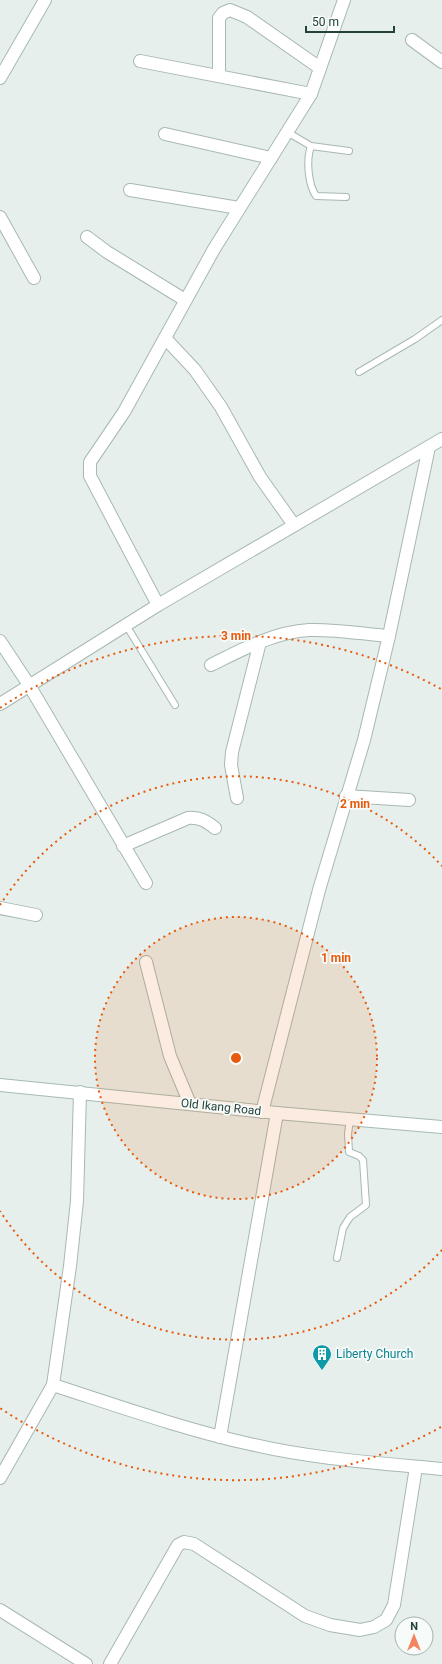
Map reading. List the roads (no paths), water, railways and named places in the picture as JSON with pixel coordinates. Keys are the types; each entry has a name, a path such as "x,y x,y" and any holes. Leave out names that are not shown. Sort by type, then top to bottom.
{"street":[{"path":"0,78 45,0"},
{"path":"158,605 90,476 90,462 124,412 214,249 311,94 344,0"},
{"path":"219,76 220,18 223,13 230,10 247,17 320,68"},
{"path":"412,40 442,62"},
{"path":"140,61 311,94"},
{"path":"165,134 271,158"},
{"path":"130,190 239,208"},
{"path":"0,217 34,278"},
{"path":"87,237 107,252 185,300"},
{"path":"165,338 196,370 221,407 260,477 294,526"},
{"path":"0,704 158,605 442,438"},
{"path":"262,1112 319,890 364,740 389,636 429,446"},
{"path":"210,665 260,642 294,632 308,630 389,636"},
{"path":"0,641 29,685 146,883"},
{"path":"237,798 231,765 232,752 260,642"},
{"path":"346,796 409,800"},
{"path":"123,846 188,818 196,817 207,821 215,828"},
{"path":"0,908 36,915"},
{"path":"146,962 170,1056 190,1104"},
{"name":"Old Ikang Road","path":"0,1085 80,1092 262,1112 442,1128"},
{"path":"0,1478 52,1385 70,1266 77,1201 80,1092"},
{"path":"220,1437 277,1113"},
{"path":"52,1385 220,1437 310,1455 442,1469"},
{"path":"110,1664 178,1545 184,1542 194,1544 306,1616 330,1625 360,1630 374,1627 386,1620 394,1605 416,1467"},
{"path":"0,1610 86,1664"}],"lane":[{"path":"287,132 311,146 349,151"},
{"path":"311,146 308,157 312,189 316,196 346,197"},
{"path":"359,372 415,339 442,320"},
{"path":"126,625 175,705"},
{"path":"337,1258 343,1228 350,1217 366,1205 363,1160 359,1156 349,1152 348,1134 350,1119"}],"place":[{"name":"Liberty Church","path":"322,1371"}]}
